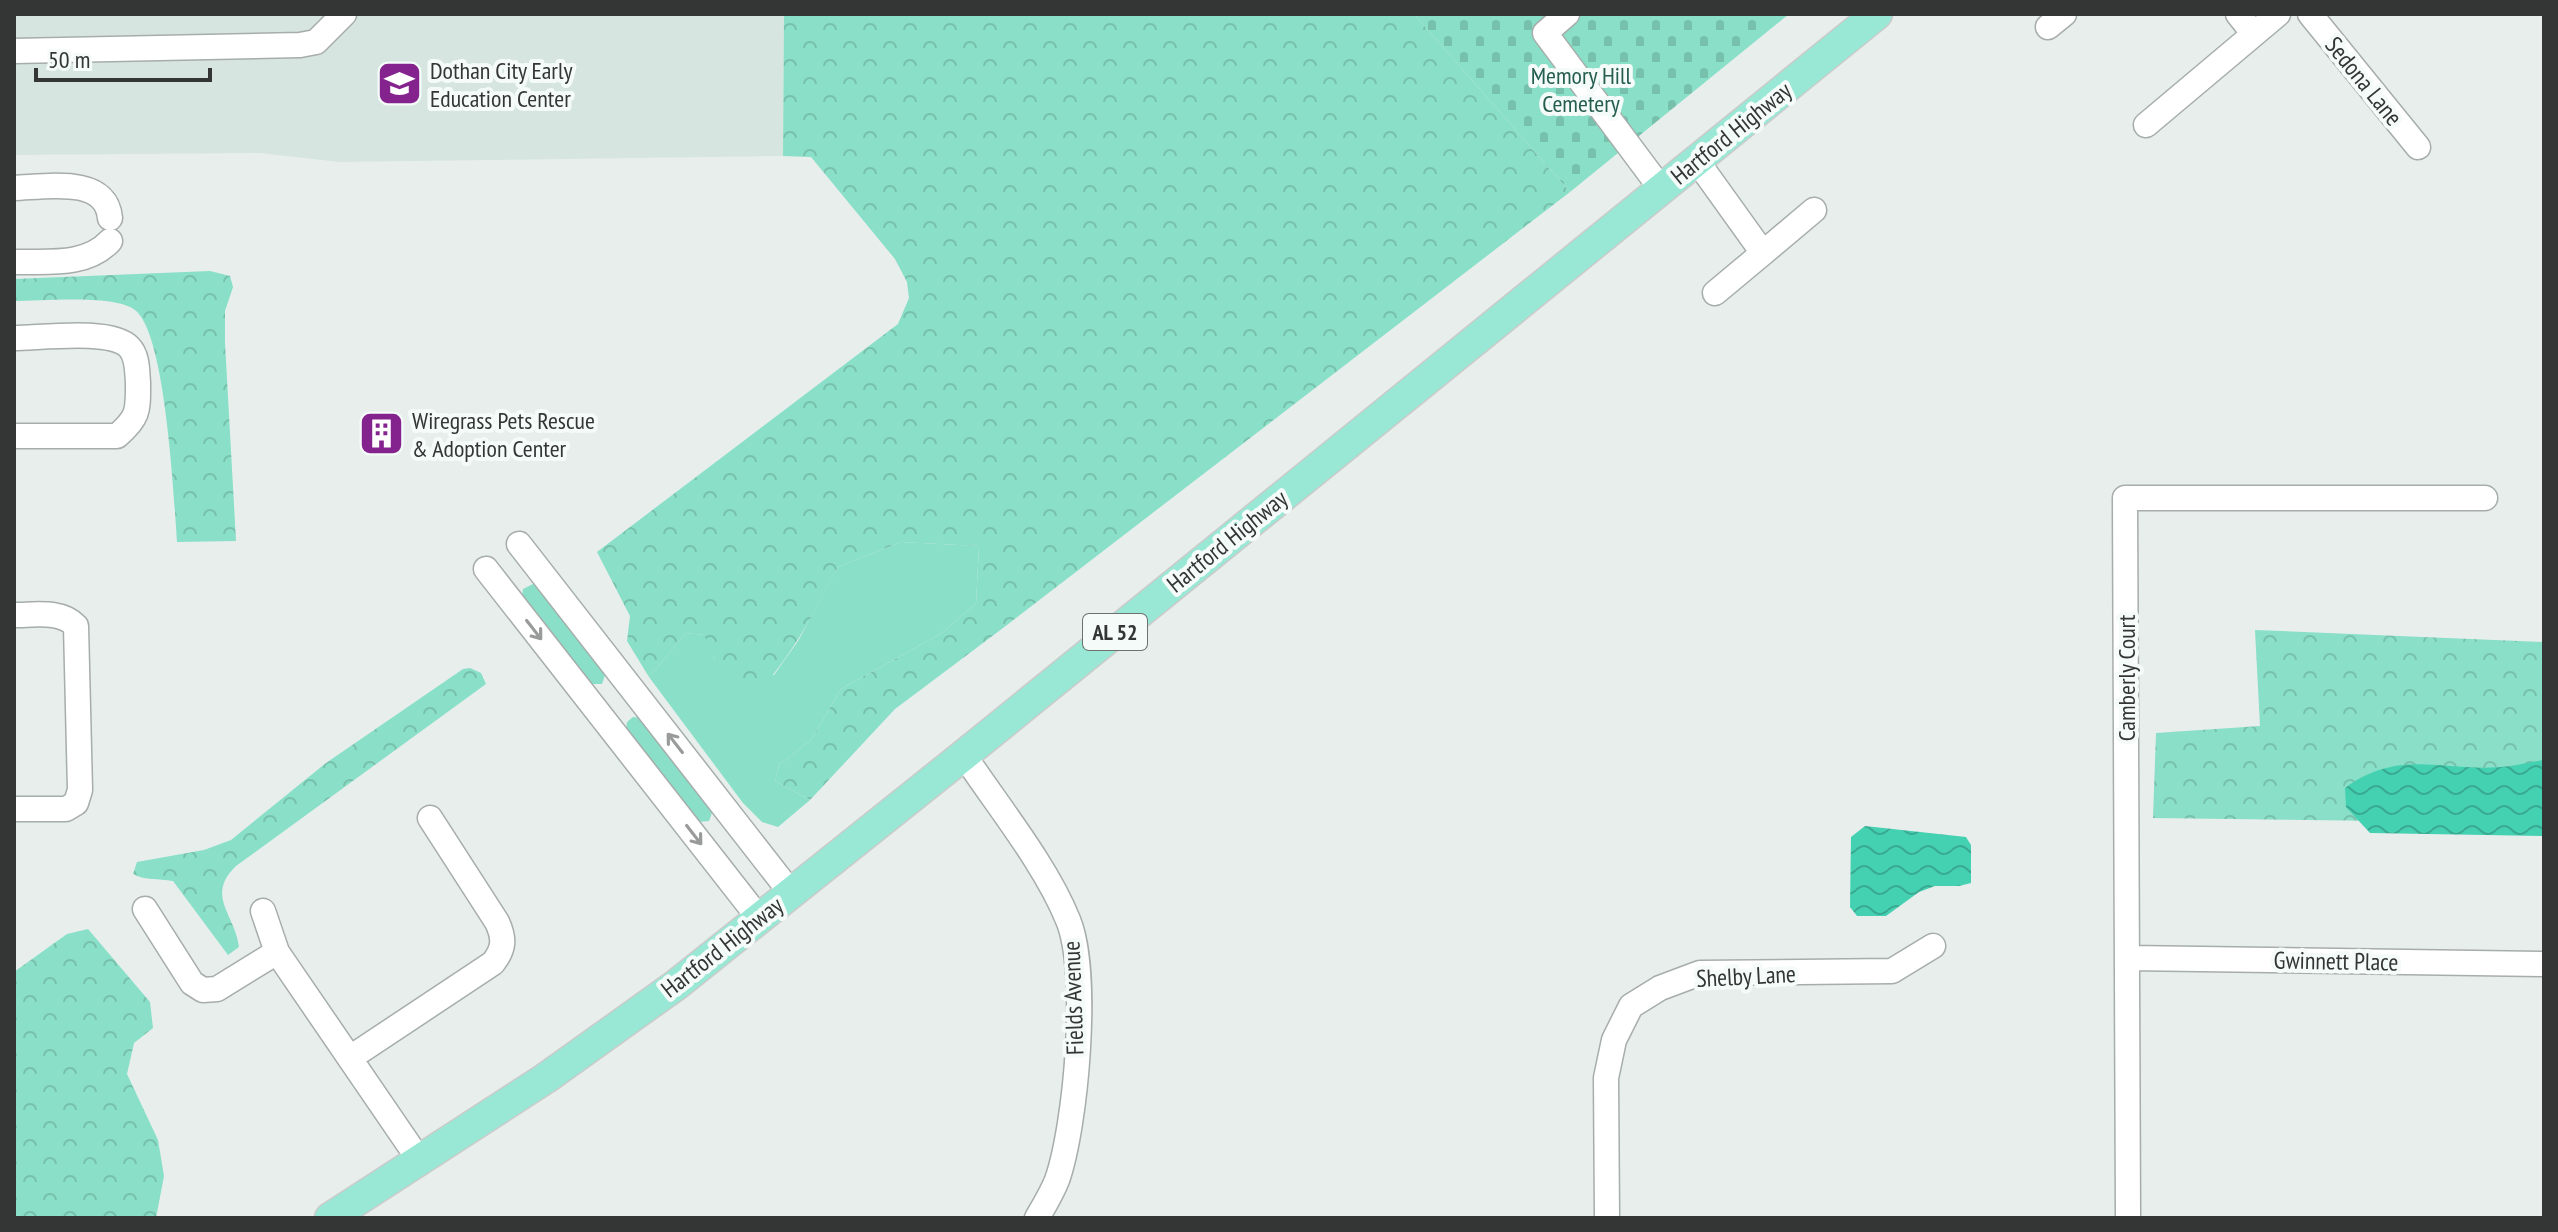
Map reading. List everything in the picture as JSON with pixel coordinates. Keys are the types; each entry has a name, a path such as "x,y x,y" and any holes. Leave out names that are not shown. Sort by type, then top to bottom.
{"main road":[{"name":"Hartford Highway","path":"330,1218 559,1069 676,985 1662,190 1858,20"}],"street":[{"path":"14,51 300,45 316,42 344,14"},
{"path":"1567,14 1538,23 1662,190"},
{"path":"2238,14 2254,34"},
{"path":"2146,125 2278,14"},
{"name":"Sedona Lane","path":"2310,14 2418,147"},
{"path":"1697,161 1763,253"},
{"path":"14,188 75,187 94,191 109,207 110,230 99,253 78,260 14,262"},
{"path":"1715,293 1814,210"},
{"path":"14,338 115,339 130,348 137,365 138,412 131,424 117,436 14,436"},
{"name":"Camberly Court","path":"2128,1218 2125,498 2485,498"},
{"path":"519,544 791,893"},
{"path":"486,569 759,918"},
{"path":"14,615 54,615 70,619 76,626 80,790 76,803 66,809 14,809"},
{"path":"600,715 633,690"},
{"name":"Fields Avenue","path":"964,755 1055,890 1070,923 1076,954 1079,1016 1072,1110 1056,1182 1037,1218"},
{"path":"350,1058 493,963 502,952 503,934 497,922 430,818"},
{"path":"145,909 192,983 203,990 217,989 277,952"},
{"path":"263,911 277,952 420,1161"},
{"name":"Shelby Lane","path":"1607,1218 1606,1078 1614,1040 1631,1006 1660,988 1700,973 1892,971 1933,946"},
{"name":"Gwinnett Place","path":"2129,958 2544,964"}],"shaded area":[{"name":"Dothan City Early Education Center","path":"14,14 784,14 783,156 340,162 260,153 14,155"}],"green space":[{"path":"784,14 1414,14 1570,192 895,709 810,800 775,781 779,765 811,740 841,689 942,633 976,603 979,546 901,542 838,567 791,649 756,694 729,679 717,664 704,635 686,633 649,677 627,641 630,616 597,552 898,324 909,298 907,282 895,259 811,157 783,156"},
{"name":"Memory Hill Cemetery","path":"1414,14 1789,14 1570,192"},
{"path":"210,271 230,276 233,287 225,311 225,343 236,541 177,542 171,456 161,382 146,325 135,310 111,302 14,301 14,279"},
{"path":"901,542 979,546 976,603 942,633 841,689 811,740 779,765 775,781 810,800 778,827 762,822 743,803 649,677 686,633 705,635 715,660 774,675 798,641 838,567"},
{"path":"533,584 606,672 602,684 590,684 522,597 523,589"},
{"path":"2255,630 2544,642 2544,823 2153,818 2156,733 2260,726"},
{"path":"470,668 481,673 486,684 236,866 227,877 222,896 239,947 228,955 173,881 133,874 137,862 204,850 231,840 326,763 463,669"},
{"path":"633,717 641,718 713,810 709,821 697,822 626,729 627,722"},
{"path":"88,929 150,1002 153,1028 134,1043 127,1074 158,1140 164,1176 156,1218 14,1218 14,972 67,934"}],"water":[{"path":"2544,760 2544,836 2370,833 2346,807 2345,788 2384,769 2422,764 2501,767"},
{"path":"1865,826 1966,837 1971,845 1971,883 1935,886 1919,892 1886,916 1857,916 1850,907 1851,837"}],"place":[{"name":"Dothan City Early Education Center","path":"399,84"},
{"name":"Wiregrass Pets Rescue & Adoption Center","path":"381,434"}]}
